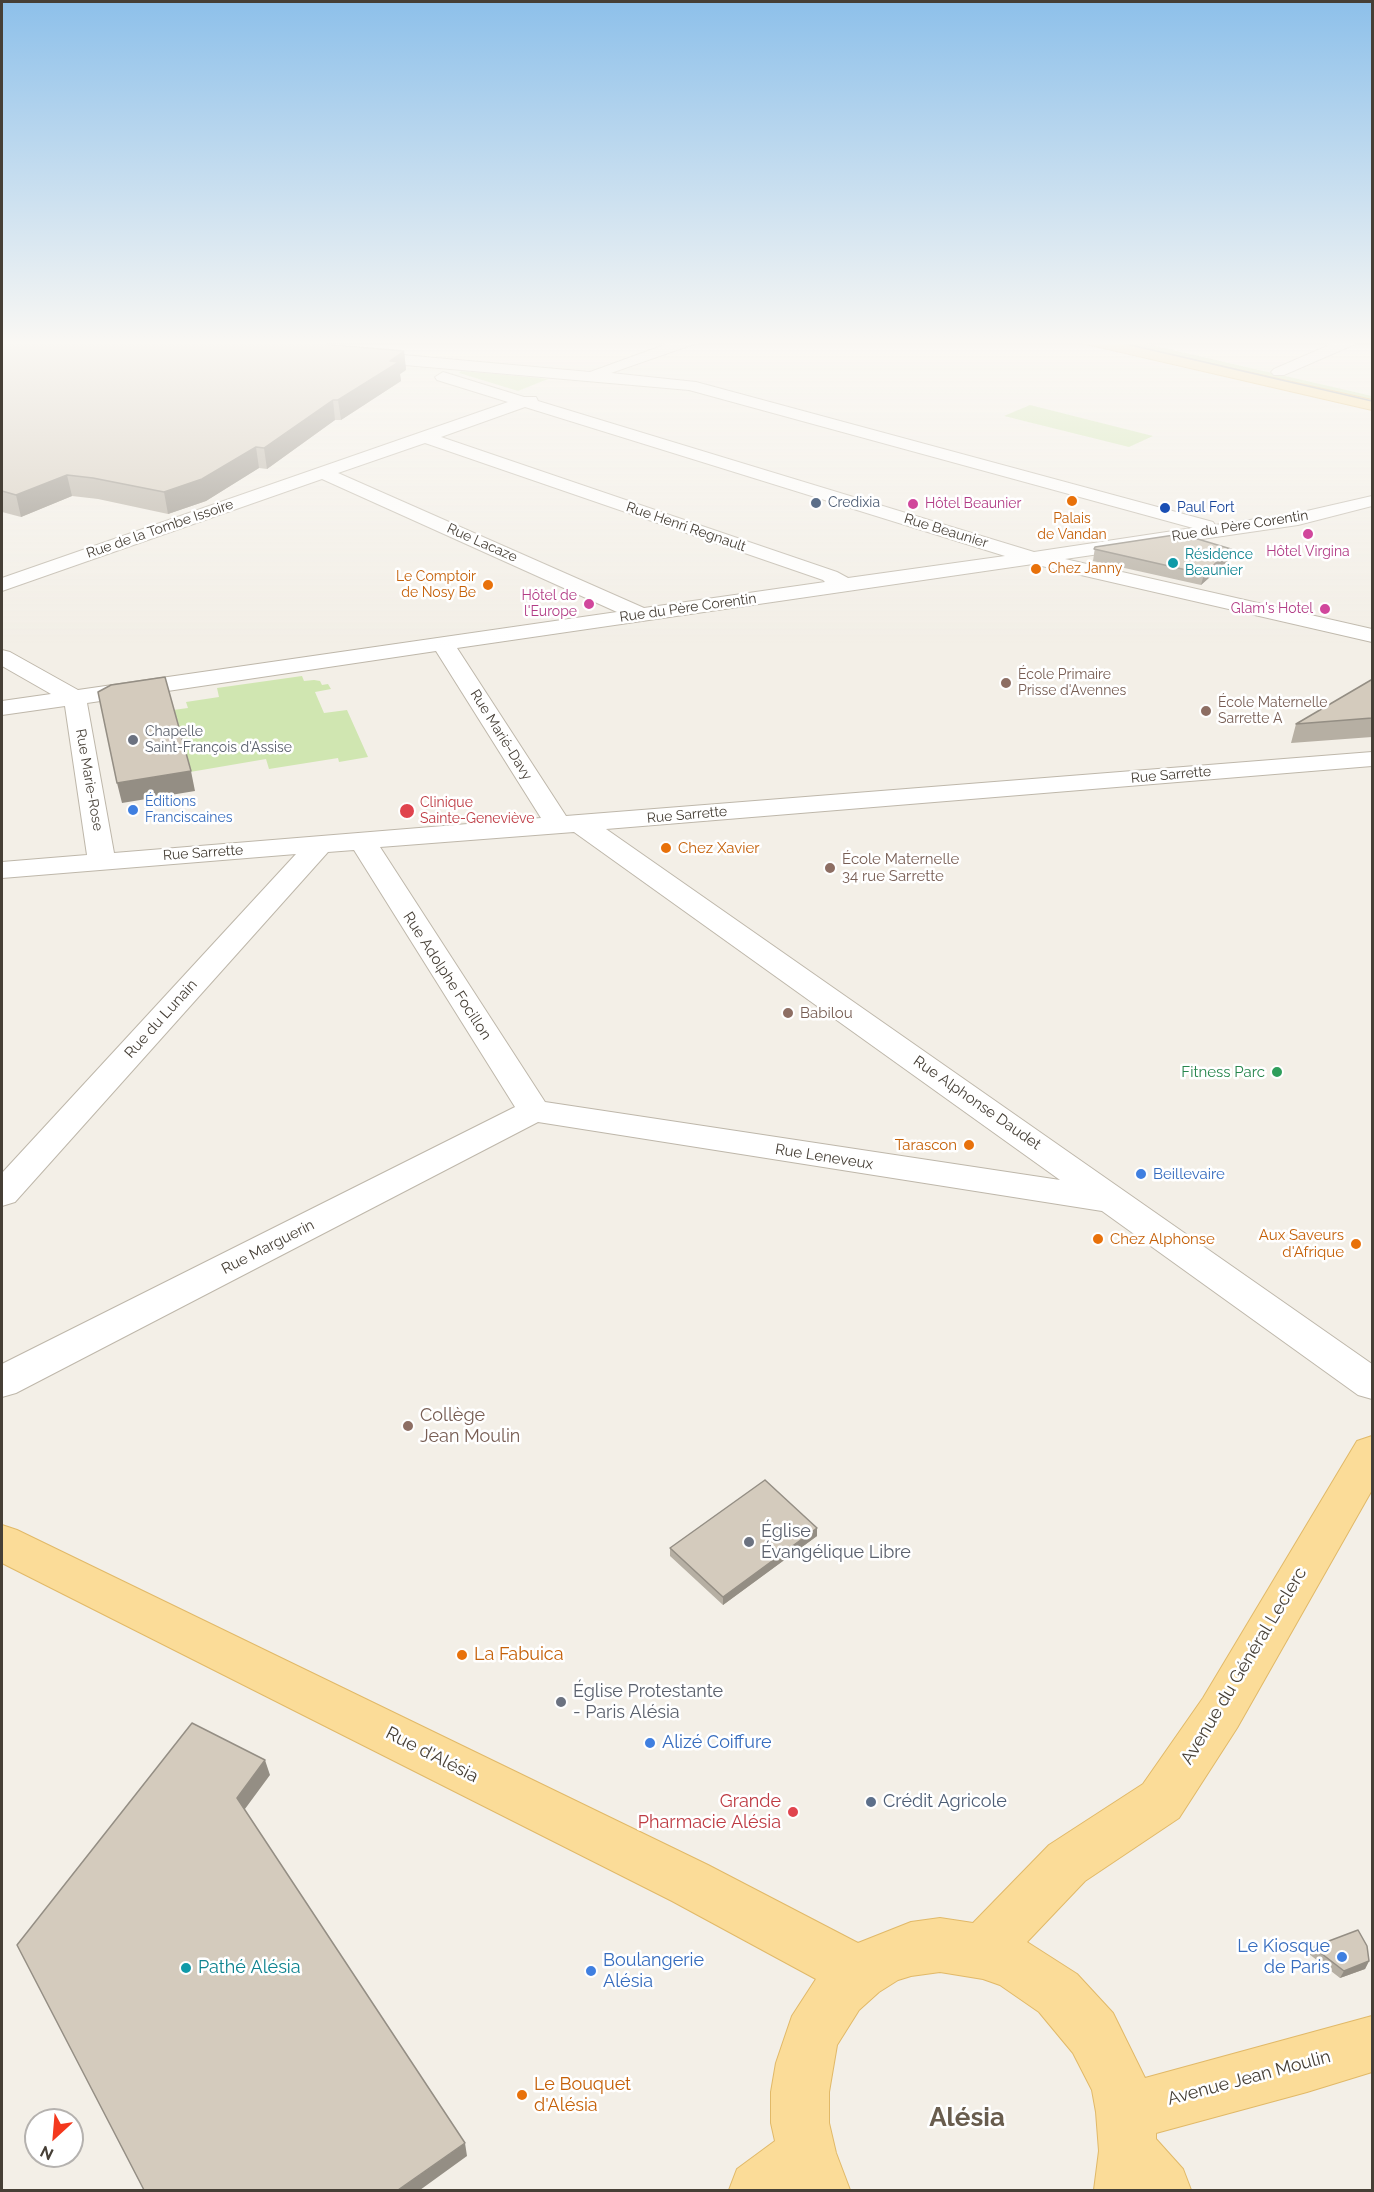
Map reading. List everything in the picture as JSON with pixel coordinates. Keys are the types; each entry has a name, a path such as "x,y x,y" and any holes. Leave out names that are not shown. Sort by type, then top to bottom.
{"main road":[{"name":"Avenue du Général Leclerc","path":"983,1952 1020,1910 1067,1863 1161,1801 1220,1713 1372,1453"},
{"name":"Rue d'Alésia","path":"2,1543 690,1883 860,1973"},
{"path":"758,2190 814,2172 800,2123 800,2092 804,2063 812,2036 840,1991 860,1973 884,1958 911,1949 940,1945 983,1952 1016,1964 1059,1993 1098,2041 1119,2084 1135,2161"},
{"name":"Avenue Jean Moulin","path":"1135,2161 1307,2064 1372,2043"}],"street":[{"name":"Rue de la Tombe Issoire","path":"2,585 410,442"},
{"name":"Rue Henri Regnault","path":"440,442 830,576 844,585"},
{"name":"Rue Beaunier","path":"656,442 1034,558 1372,635"},
{"path":"899,442 1219,530"},
{"name":"Rue Lacaze","path":"323,473 640,614"},
{"name":"Rue du Père Corentin","path":"2,708 1298,519 1372,501"},
{"name":"Rue Marié-Davy","path":"443,644 569,824"},
{"path":"2,657 75,698"},
{"name":"Rue Marie-Rose","path":"75,698 102,862"},
{"name":"Rue Sarrette","path":"2,870 1372,759"},
{"name":"Rue Alphonse Daudet","path":"569,824 1115,1201 1372,1384"},
{"name":"Rue Adolphe Focillon","path":"362,841 534,1111"},
{"name":"Rue du Lunain","path":"2,1194 320,844"},
{"name":"Rue Leneveux","path":"534,1111 1115,1201"},
{"name":"Rue Marguerin","path":"2,1382 534,1111"}],"green space":[{"path":"1110,442 1139,442 1129,447"},
{"path":"302,676 304,681 314,680 320,681 322,685 328,684 331,689 315,692 324,713 347,710 368,757 339,762 338,758 269,769 266,759 190,772 173,710 188,708 186,702 219,697 217,688"}],"building":[{"path":"2,442 272,442 264,448 256,447 202,479 164,492 67,475 16,495 2,491"},
{"path":"1181,534 1231,549 1204,574 1094,549 1095,547"},
{"path":"165,677 191,771 117,783 98,692 111,685"},
{"path":"1371,680 1372,718 1296,724"},
{"name":"Église Évangélique Libre","path":"765,1480 817,1528 723,1597 670,1548"},
{"name":"Pathé Alésia","path":"192,1723 265,1760 237,1798 465,2143 398,2190 144,2190 17,1945"},
{"name":"Le Kiosque de Paris","path":"1358,1930 1367,1946 1369,1961 1344,1971 1313,1947"}],"place":[{"name":"Palais de Vandan","path":"1072,501"},
{"name":"Credixia","path":"816,503"},
{"name":"Hôtel Beaunier","path":"913,504"},
{"name":"Paul Fort","path":"1165,508"},
{"name":"Hôtel Virgina","path":"1308,534"},
{"name":"Résidence Beaunier","path":"1173,563"},
{"name":"Chez Janny","path":"1036,569"},
{"name":"Le Comptoir de Nosy Be","path":"488,585"},
{"name":"Hôtel de l'Europe","path":"589,604"},
{"name":"Glam's Hotel","path":"1325,609"},
{"name":"École Primaire Prisse d'Avennes","path":"1006,683"},
{"name":"École Maternelle Sarrette A","path":"1206,711"},
{"name":"Chapelle Saint-François d'Assise","path":"133,740"},
{"name":"Éditions Franciscaines","path":"133,810"},
{"name":"Clinique Sainte-Geneviève","path":"407,811"},
{"name":"Chez Xavier","path":"666,848"},
{"name":"École Maternelle 34 rue Sarrette","path":"830,868"},
{"name":"Babilou","path":"788,1013"},
{"name":"Fitness Parc","path":"1277,1072"},
{"name":"Tarascon","path":"969,1145"},
{"name":"Beillevaire","path":"1141,1174"},
{"name":"Chez Alphonse","path":"1098,1239"},
{"name":"Aux Saveurs d'Afrique","path":"1356,1244"},
{"name":"Collège Jean Moulin","path":"408,1426"},
{"name":"Église Évangélique Libre","path":"749,1542"},
{"name":"La Fabuica","path":"462,1655"},
{"name":"Église Protestante - Paris Alésia","path":"561,1702"},
{"name":"Alizé Coiffure","path":"650,1743"},
{"name":"Crédit Agricole","path":"871,1802"},
{"name":"Grande Pharmacie Alésia","path":"793,1812"},
{"name":"Le Kiosque de Paris","path":"1342,1957"},
{"name":"Pathé Alésia","path":"186,1968"},
{"name":"Boulangerie Alésia","path":"591,1971"},
{"name":"Le Bouquet d'Alésia","path":"522,2095"}],"district":[{"name":"Alésia","path":"967,2118"}]}
